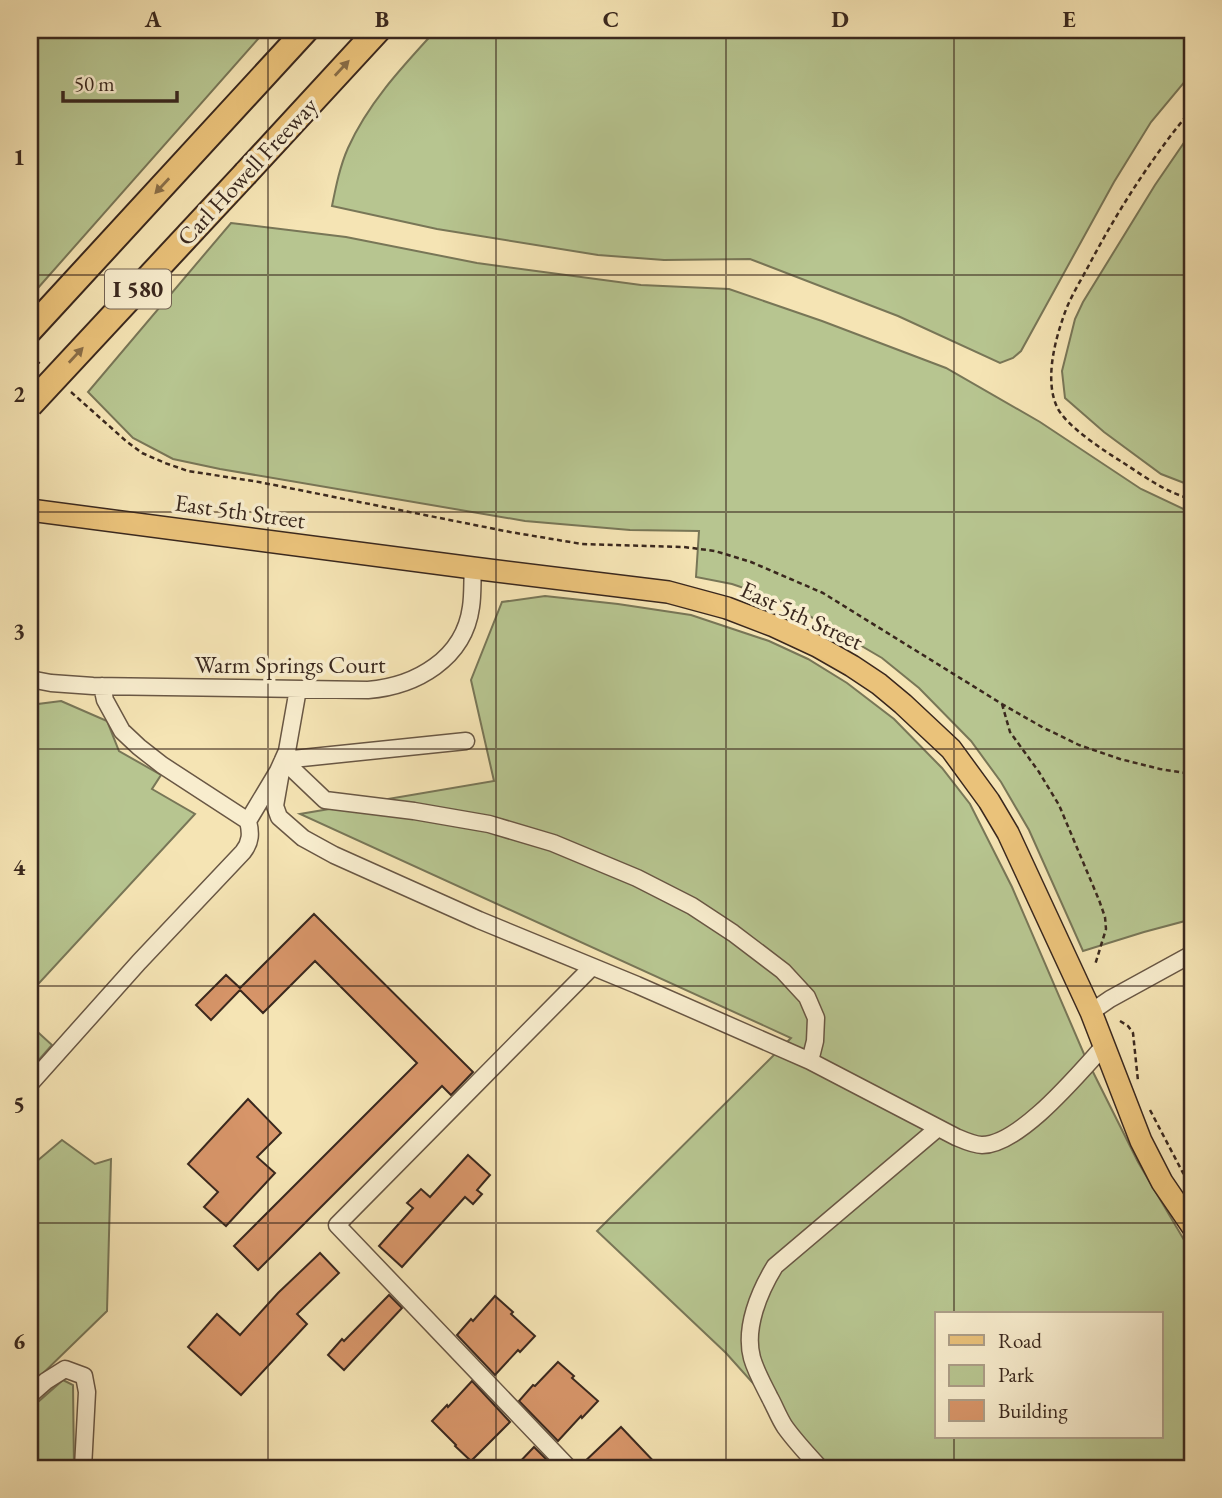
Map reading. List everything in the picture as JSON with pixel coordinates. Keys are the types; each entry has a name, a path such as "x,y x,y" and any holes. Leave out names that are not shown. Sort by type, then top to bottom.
{"highway":[{"name":"I 580","path":"30,330 306,30"},
{"name":"Carl Howell Freeway","path":"30,405 378,30"}],"main road":[{"name":"East 5th Street","path":"30,510 668,592 727,608 774,626 817,646 879,684 951,749 989,801 1008,833 1090,1012 1141,1141 1162,1182 1192,1226"}],"street":[{"name":"Warm Springs Court","path":"30,679 102,686 384,689 415,679 431,670 455,646 468,620 471,607 473,568"},
{"path":"102,686 105,700 122,731 139,747 248,821"},
{"path":"30,1084 248,845 248,821 287,751 298,689"},
{"path":"283,760 466,741"},
{"path":"283,760 275,806 279,817 303,838 334,855 479,920 810,1061 956,1137 981,1146 1020,1129 1049,1105 1104,1046"},
{"path":"283,760 325,800 489,824 553,843 637,878 692,906 783,971 807,997 816,1017 815,1041 810,1061"},
{"path":"1090,1012 1192,954"},
{"path":"569,1468 337,1225 592,967"},
{"path":"820,1468 784,1425 752,1357 752,1322 760,1293 775,1266 938,1128"},
{"path":"30,1395 65,1369 83,1376 87,1392 83,1468"}],"path":[{"path":"1192,109 1133,188 1072,297 1055,343 1052,381 1057,408 1071,424 1111,455 1159,485 1192,499"},
{"path":"30,354 40,363"},
{"path":"69,390 142,453 188,471 259,482 582,544 684,547 715,551 751,562 823,593 1002,704 1079,745 1133,763 1192,774"},
{"path":"1002,704 1010,732 1059,805 1099,900 1106,929 1095,965"},
{"path":"1120,1021 1133,1032 1138,1082"},
{"path":"1149,1108 1183,1173 1192,1184"}],"green space":[{"path":"30,30 266,30 30,297"},
{"path":"436,30 1192,30 1192,73 1151,122 1114,182 1021,351 1013,358 1000,363 898,316 750,259 664,260 598,255 437,229 332,206 343,162 356,131 387,86"},
{"path":"1192,131 1192,486 1161,474 1104,432 1065,398 1062,371 1075,319 1083,302 1155,185"},
{"path":"231,223 346,237 477,263 641,285 729,289 946,368 1040,422 1141,489 1192,513 1192,914 1185,921 1083,951 1029,830 1001,782 971,741 919,688 882,658 776,599 732,584 696,577 699,531 630,530 525,521 220,469 173,459 133,438 88,392"},
{"path":"545,596 691,615 769,641 808,659 847,683 894,719 942,768 970,804 1012,887 1084,1054 1138,1162 1192,1251 1192,1468 829,1468 726,1353 597,1231 791,1038 300,814 494,781 471,680 502,602"},
{"path":"61,701 107,721 119,751 161,775 152,789 195,814 30,993 30,717 38,704"},
{"path":"30,1025 52,1045 30,1070"},
{"path":"62,1140 95,1164 111,1159 107,1311 30,1386 30,1167"},
{"path":"63,1380 73,1385 74,1468 30,1468 30,1409"}],"building":[{"path":"314,914 473,1072 451,1095 442,1086 258,1270 234,1246 417,1063 315,961 263,1013 240,990 211,1020 196,1005 226,975 240,988"},
{"path":"248,1099 281,1133 257,1157 275,1173 226,1226 204,1207 218,1192 188,1164"},
{"path":"468,1155 490,1175 477,1190 482,1194 473,1204 465,1197 402,1267 379,1246 413,1208 407,1203 421,1189 430,1197"},
{"path":"320,1253 339,1273 297,1314 307,1324 241,1395 188,1347 217,1314 240,1335 278,1293"},
{"path":"389,1295 402,1308 344,1370 328,1355"},
{"path":"495,1296 535,1336 495,1375 457,1335"},
{"path":"558,1362 598,1401 558,1441 519,1401"},
{"path":"472,1381 510,1422 471,1461 432,1421"},
{"path":"621,1427 660,1468 579,1468 579,1467"},
{"path":"534,1447 549,1462 543,1468 514,1468"}]}
